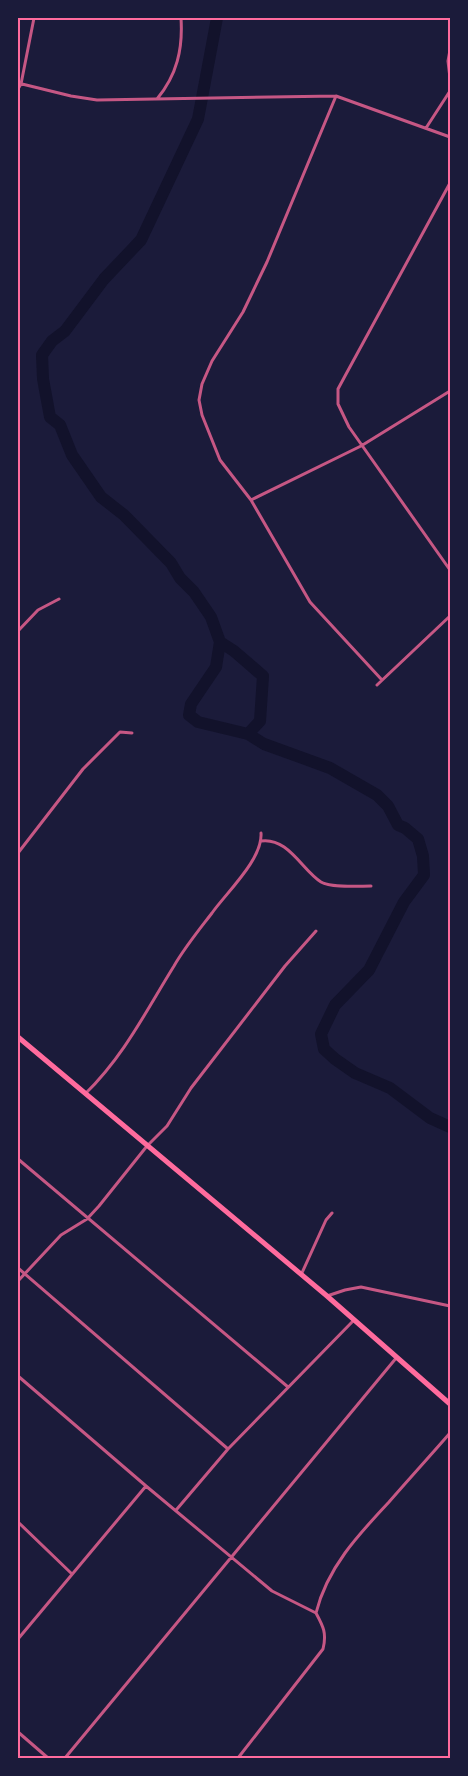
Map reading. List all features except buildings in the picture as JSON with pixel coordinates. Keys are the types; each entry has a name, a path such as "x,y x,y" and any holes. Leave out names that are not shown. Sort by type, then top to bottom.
{"main road":[{"path":"18,1037 326,1296 450,1404"}],"street":[{"path":"18,89 34,18"},
{"path":"157,99 174,74 182,39 181,18"},
{"path":"450,50 448,61 450,78"},
{"path":"19,83 71,96 97,100 336,96 450,137"},
{"path":"426,128 450,91"},
{"path":"336,96 266,262 243,312 212,361 202,384 199,400 202,415 220,460 251,500 310,602 382,680"},
{"path":"450,183 338,389 338,404 361,446 450,570"},
{"path":"251,500 361,446 450,391"},
{"path":"18,631 38,610 59,599"},
{"path":"377,685 450,616"},
{"path":"18,853 103,747 120,732 132,733"},
{"path":"85,1094 126,1048 174,965 218,904 243,876 261,841 261,833"},
{"path":"261,841 273,842 288,851 303,862 320,881 332,886 371,886"},
{"path":"18,1281 61,1235 87,1219 167,1126 190,1088 285,966 316,931"},
{"path":"18,1159 288,1387"},
{"path":"301,1275 326,1220 332,1214"},
{"path":"18,1268 228,1449"},
{"path":"326,1296 361,1287 450,1306"},
{"path":"177,1509 228,1449 354,1320"},
{"path":"65,1758 397,1357"},
{"path":"18,1376 272,1591 316,1613 324,1627 326,1636 322,1649 238,1758"},
{"path":"316,1613 320,1595 336,1565 356,1538 450,1433"},
{"path":"18,1640 146,1486"},
{"path":"18,1522 72,1574"},
{"path":"18,1732 48,1758"}],"waterway":[{"path":"217,18 198,119 141,240 104,279 65,331 52,341 42,355 43,379 50,417 60,425 72,455 101,497 124,515 171,563 180,578 194,592 211,617 220,642 216,667 191,704 189,715 198,722 248,734 264,744 330,768 377,795 388,806 398,825 405,828 418,839 423,856 424,875 404,902 369,970 335,1005 321,1034 324,1049 335,1059 355,1073 390,1088 430,1118 450,1127"},
{"path":"220,642 234,651 263,676 260,721 248,734"}]}
